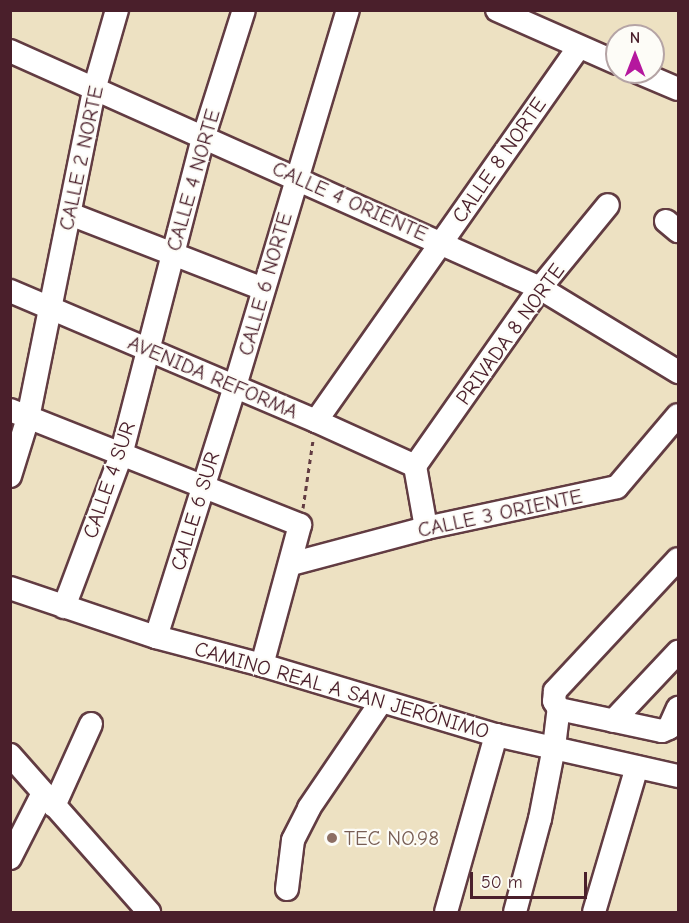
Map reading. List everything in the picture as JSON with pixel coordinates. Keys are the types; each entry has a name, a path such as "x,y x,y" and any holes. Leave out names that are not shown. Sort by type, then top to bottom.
{"street":[{"name":"CALLE 2 NORTE","path":"10,476 19,414 51,306 94,90 117,10"},
{"name":"CALLE 4 NORTE","path":"148,351 203,139 244,10"},
{"name":"CALLE 6 NORTE","path":"235,386 348,10"},
{"path":"497,10 605,58"},
{"name":"CALLE 8 NORTE","path":"316,421 579,47"},
{"name":"CALLE 4 ORIENTE","path":"10,51 540,288 678,372"},
{"name":"PRIVADA 8 NORTE","path":"414,466 540,288 608,205"},
{"path":"70,214 263,289"},
{"name":"AVENIDA REFORMA","path":"10,291 51,306 148,351 316,421 414,466"},
{"name":"CALLE 4 SUR","path":"64,606 121,454 148,351"},
{"name":"CALLE 6 SUR","path":"156,637 235,386"},
{"path":"19,414 300,525 262,665"},
{"name":"CALLE 3 ORIENTE","path":"291,564 426,528 617,487 678,415"},
{"path":"414,466 426,528"},
{"path":"515,912 540,819 554,747 559,709 554,701 555,691 678,559"},
{"name":"CAMINO REAL A SAN JERÓNIMO","path":"10,588 156,637 262,665 496,735 678,776"},
{"path":"613,721 678,652"},
{"path":"287,889 293,840 309,808 381,702"},
{"path":"559,709 662,731 669,728 678,708"},
{"path":"10,858 49,799 92,724"},
{"path":"446,912 496,735"},
{"path":"10,755 150,912"},
{"path":"594,912 637,767"}],"path":[{"path":"300,525 316,421"}],"place":[{"name":"TEC NO.98","path":"332,838"}]}
